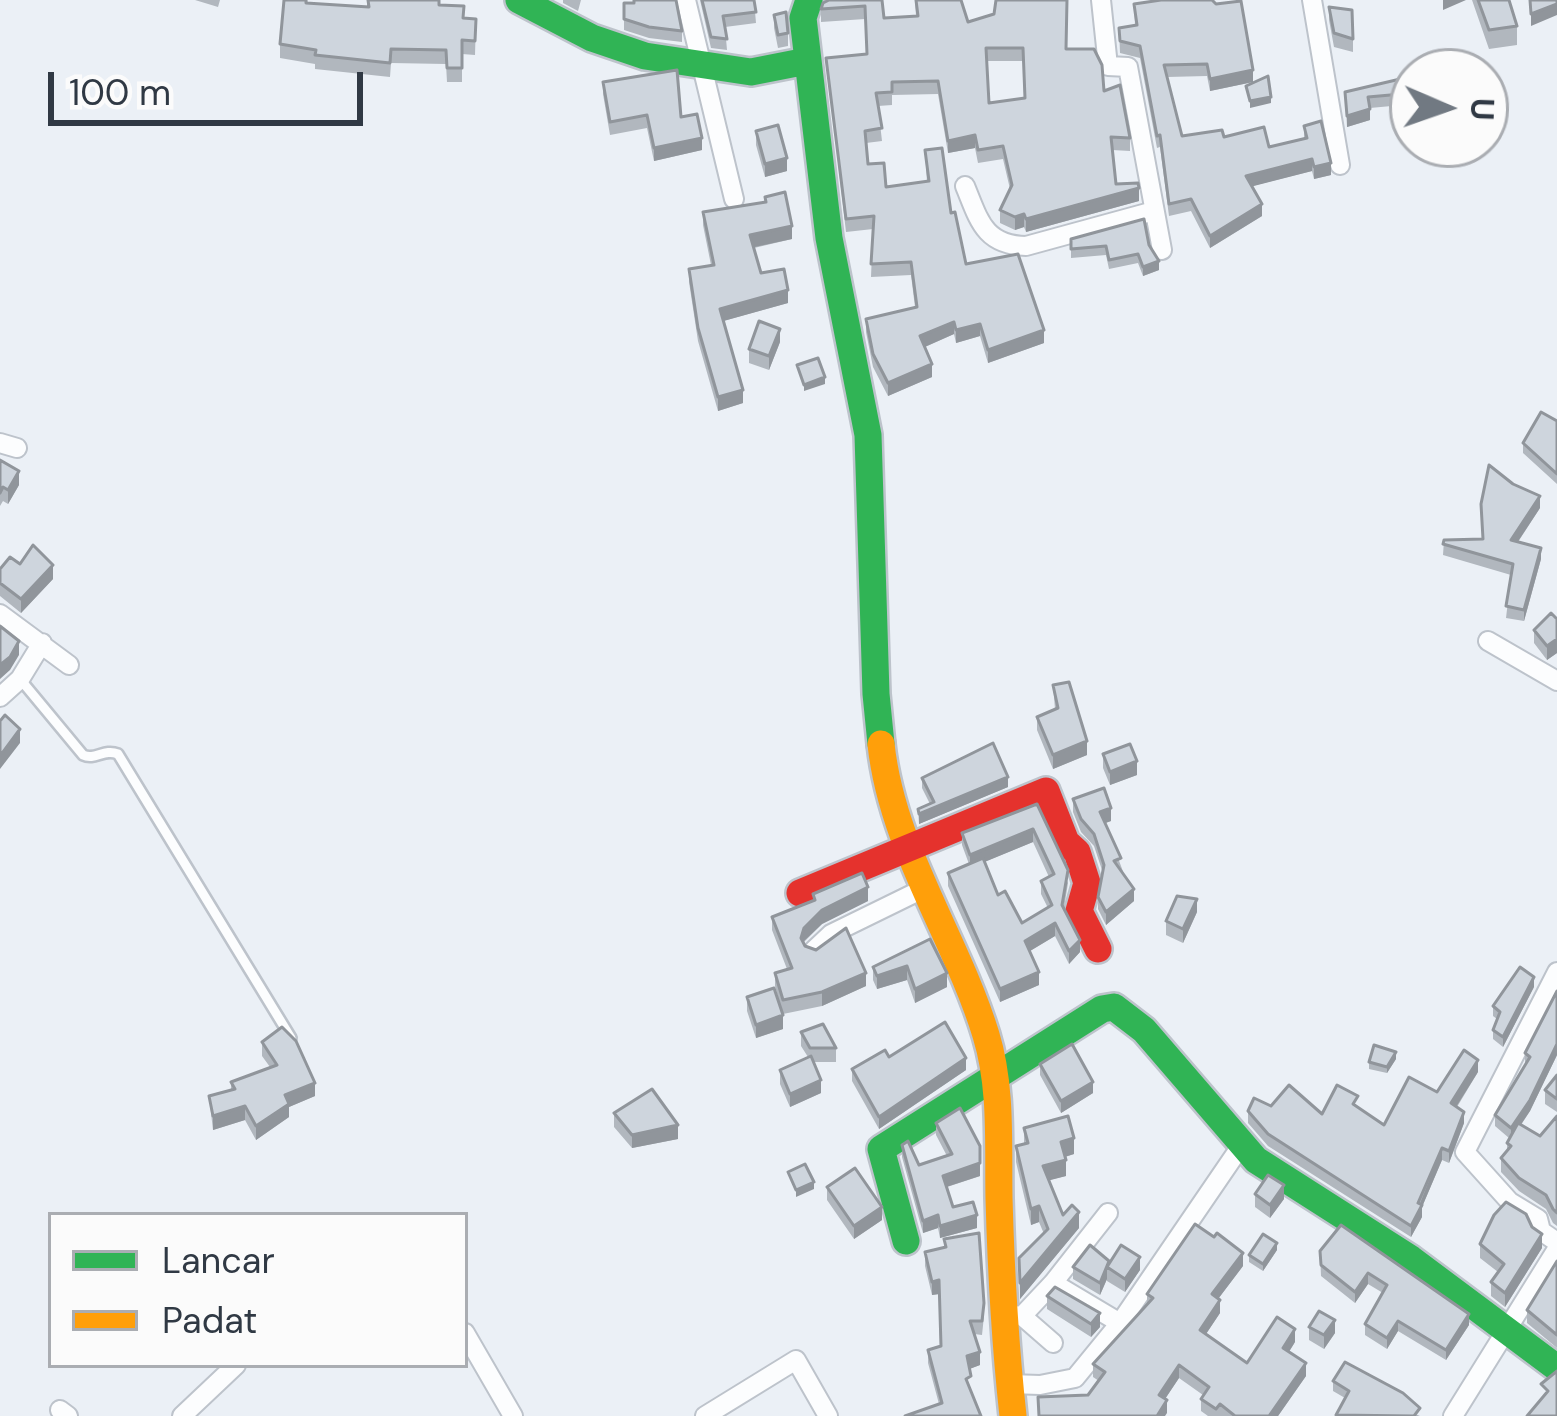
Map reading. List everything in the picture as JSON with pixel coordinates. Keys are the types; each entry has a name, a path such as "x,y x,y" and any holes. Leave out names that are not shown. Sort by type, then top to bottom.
{"street":[{"path":"519,0 592,38 645,56 751,72 806,62"},
{"path":"686,0 734,199"},
{"path":"809,0 803,18 806,62 830,238 868,435 876,694 885,779 986,1034 996,1078 989,1234 1012,1315 1013,1416"},
{"path":"1101,0 1108,66 1128,68 1162,250"},
{"path":"1312,0 1340,165"},
{"path":"965,186 986,232 1006,246 1026,246 1154,211"},
{"path":"0,614 69,665"},
{"path":"1488,641 1557,681"},
{"path":"0,697 20,679 42,644"},
{"path":"800,893 1046,791 1066,842 1079,858 1087,891 1078,911 1099,949"},
{"path":"814,950 831,934 927,887"},
{"path":"1512,1331 1557,1245 1541,1231 1538,1219 1510,1202 1466,1152 1557,972"},
{"path":"906,1240 881,1149 1102,1009 1114,1007 1144,1030 1256,1160 1411,1259 1557,1369"},
{"path":"1010,1384 1040,1385 1075,1378 1120,1323 1241,1146"},
{"path":"1012,1315 1054,1282 1108,1213"},
{"path":"1453,1416 1557,1261"},
{"path":"1054,1282 1120,1323"},
{"path":"1012,1315 1053,1343"},
{"path":"468,1338 513,1416"},
{"path":"705,1416 796,1360 828,1416"},
{"path":"182,1416 233,1368"}],"lane":[{"path":"20,679 82,755 118,754 296,1046"}],"building":[{"path":"284,0 369,7 368,0 439,0 439,5 464,6 463,18 476,19 475,41 462,40 462,68 447,68 446,50 391,49 390,63 315,55 316,50 280,44"},
{"path":"676,0 682,31 624,19 624,3"},
{"path":"702,0 754,0 756,12 723,16 727,39 711,37"},
{"path":"882,0 884,18 918,16 916,0 961,0 968,22 994,14 996,0 1067,0 1066,49 1094,49 1102,65 1104,91 1120,85 1130,138 1111,137 1116,184 1138,183 1139,188 1026,219 1024,214 1015,217 1000,210 1012,185 1003,146 978,150 975,135 948,141 938,81 892,82 892,92 876,93 882,128 865,131 868,164 884,163 886,187 929,181 925,150 942,148 951,213 955,212 966,264 1018,254 1044,330 988,350 980,324 956,330 954,322 920,336 932,364 888,383 873,354 866,319 917,307 911,262 871,264 874,216 846,219 826,58 867,54 865,6 821,9 823,3","holes":["986,48 1023,48 1025,98 989,103"]},
{"path":"1478,0 1509,0 1517,26 1489,30"},
{"path":"1530,0 1557,0 1557,4 1531,14"},
{"path":"1241,1 1253,70 1210,79 1207,64 1164,65 1182,136 1222,130 1224,137 1264,127 1269,147 1307,138 1304,126 1321,121 1331,163 1314,167 1312,159 1246,176 1262,204 1210,236 1191,199 1169,204 1160,135 1140,46 1120,41 1119,28 1137,25 1134,4"},
{"path":"1329,7 1352,10 1353,39 1334,33"},
{"path":"786,12 788,33 778,35 774,15"},
{"path":"677,70 681,117 697,114 702,138 654,148 647,115 610,122 603,82"},
{"path":"1268,76 1271,97 1250,101 1246,86"},
{"path":"1389,82 1389,95 1368,97 1370,109 1347,116 1345,92"},
{"path":"778,125 787,158 765,164 756,131"},
{"path":"785,192 792,226 750,235 761,273 784,269 788,290 720,309 743,390 718,397 698,328 689,269 714,265 703,212 766,202 765,197"},
{"path":"1144,219 1149,245 1159,261 1143,267 1138,254 1109,260 1106,246 1071,249 1071,239"},
{"path":"759,321 780,329 769,356 749,349"},
{"path":"818,358 825,377 804,385 797,365"},
{"path":"1541,412 1557,421 1557,474 1523,443"},
{"path":"0,460 19,471 8,490 3,487 0,493"},
{"path":"1489,465 1513,484 1540,496 1511,540 1541,548 1524,610 1506,606 1513,564 1443,544 1444,540 1483,539 1481,504"},
{"path":"33,545 53,565 21,599 0,583 0,569 10,557 20,564"},
{"path":"1551,613 1557,619 1557,639 1547,646 1534,630"},
{"path":"0,626 19,641 0,665"},
{"path":"1069,682 1087,741 1053,755 1037,717 1058,708 1053,685"},
{"path":"5,715 20,729 0,756 0,721"},
{"path":"993,743 1008,777 919,814 918,809 934,802 922,778"},
{"path":"1130,744 1137,761 1110,772 1103,754"},
{"path":"1104,788 1111,808 1100,812 1121,858 1114,861 1134,889 1106,912 1098,897 1104,865 1094,834 1073,799"},
{"path":"1037,804 1068,870 1062,905 1080,940 1069,951 1055,923 1025,941 1039,972 1000,989 948,873 983,858 998,895 1005,891 1022,923 1052,905 1041,881 1054,874 1033,829 970,855 962,833"},
{"path":"862,873 868,887 822,910 804,928 801,938 805,946 816,950 846,928 866,973 822,992 783,1000 775,973 792,968 772,917 815,900 813,894"},
{"path":"1177,896 1197,899 1183,929 1166,921"},
{"path":"930,939 947,973 915,989 907,966 877,976 873,967"},
{"path":"1520,967 1534,977 1503,1037 1493,1030 1500,1012 1493,1006"},
{"path":"774,988 783,1015 756,1025 747,997"},
{"path":"1557,991 1557,1044 1511,1128 1495,1115 1530,1057 1525,1053"},
{"path":"945,1022 966,1058 879,1117 852,1069 885,1050 889,1057"},
{"path":"823,1024 836,1048 810,1048 801,1032"},
{"path":"282,1027 296,1041 315,1083 285,1095 289,1104 256,1126 245,1106 213,1116 209,1096 235,1089 231,1082 277,1065 262,1042"},
{"path":"1072,1044 1093,1082 1061,1101 1040,1064"},
{"path":"1374,1045 1396,1052 1387,1067 1369,1062"},
{"path":"1464,1050 1478,1060 1451,1103 1464,1112 1449,1151 1442,1148 1411,1226 1268,1134 1248,1111 1254,1098 1271,1106 1289,1085 1322,1114 1337,1085 1358,1096 1353,1104 1384,1125 1409,1077 1437,1092"},
{"path":"811,1056 821,1080 790,1094 780,1070"},
{"path":"1557,1075 1557,1099 1545,1090"},
{"path":"652,1089 678,1125 632,1135 614,1113"},
{"path":"960,1108 980,1146 980,1163 943,1176 953,1207 973,1202 977,1215 940,1226 938,1215 923,1221 902,1145 908,1141 919,1165 952,1154 936,1123"},
{"path":"1068,1116 1074,1138 1061,1142 1066,1160 1043,1166 1063,1215 1072,1205 1079,1212 1020,1283 1019,1258 1048,1229 1039,1206 1031,1209 1016,1146 1028,1143 1024,1128"},
{"path":"1557,1116 1557,1213 1546,1195 1519,1178 1501,1158 1511,1146 1507,1143 1518,1123 1540,1136"},
{"path":"805,1164 814,1182 796,1190 788,1172"},
{"path":"855,1168 882,1207 854,1226 827,1187"},
{"path":"1268,1175 1284,1185 1270,1205 1255,1194"},
{"path":"1506,1202 1526,1214 1542,1234 1505,1293 1491,1282 1504,1264 1480,1244"},
{"path":"1195,1224 1214,1237 1217,1233 1243,1253 1212,1294 1220,1300 1200,1330 1247,1363 1277,1317 1295,1329 1283,1348 1306,1363 1269,1416 1235,1416 1220,1404 1216,1409 1201,1399 1209,1387 1179,1365 1159,1395 1167,1400 1157,1416 1039,1416 1038,1397 1088,1395 1105,1372 1093,1364 1153,1298 1147,1294"},
{"path":"1341,1225 1469,1314 1446,1350 1398,1321 1387,1338 1365,1324 1387,1285 1368,1273 1355,1292 1321,1265 1320,1251"},
{"path":"979,1233 984,1303 982,1321 970,1321 980,1352 967,1356 971,1376 966,1379 981,1416 905,1416 942,1403 928,1350 941,1346 939,1280 932,1282 925,1252 946,1247 944,1239"},
{"path":"1263,1234 1277,1243 1263,1264 1249,1255"},
{"path":"1090,1245 1109,1261 1100,1283 1073,1267"},
{"path":"1121,1245 1140,1257 1125,1279 1107,1267"},
{"path":"1557,1261 1557,1335 1527,1310"},
{"path":"1055,1287 1100,1313 1091,1324 1047,1296"},
{"path":"1319,1311 1335,1320 1324,1335 1309,1327"},
{"path":"1345,1362 1403,1393 1420,1408 1414,1416 1336,1415 1349,1391 1333,1381"},
{"path":"1557,1371 1557,1416 1527,1416 1548,1391 1541,1384"}],"traffic: fast":[{"path":"519,0 592,38 645,56 751,72 807,61"},
{"path":"809,0 803,18 829,238 868,435 881,744"},
{"path":"906,1241 881,1149 1102,1009 1114,1007 1144,1030 1256,1160 1411,1259 1557,1368"}],"traffic: slow":[{"path":"881,744 898,820 973,999 991,1055 1013,1416"}],"traffic: jam":[{"path":"800,893 1046,791 1066,842 1077,852 1087,883 1079,911 1098,949"}]}
